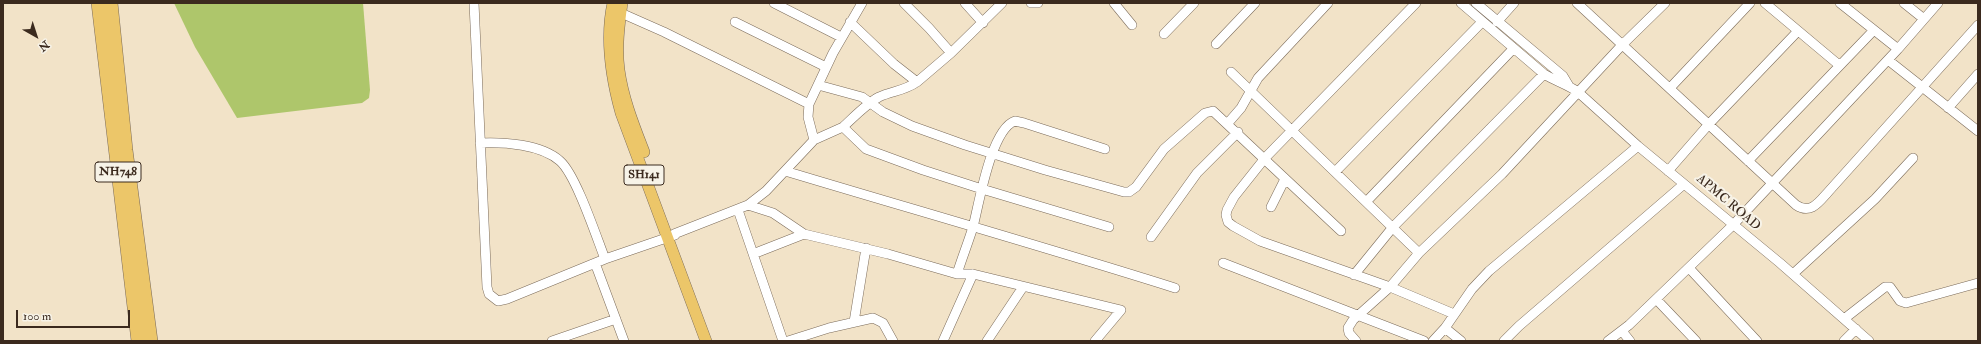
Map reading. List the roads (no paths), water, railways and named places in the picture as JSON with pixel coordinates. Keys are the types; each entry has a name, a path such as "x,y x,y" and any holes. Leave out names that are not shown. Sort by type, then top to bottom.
{"highway":[{"name":"NH748","path":"98,3 138,341"},
{"name":"NH748","path":"111,3 126,150 151,341"}],"main road":[{"name":"SH141","path":"613,3 609,45 615,93 621,112 714,341"},
{"name":"SH141","path":"621,8 618,30 619,70 628,109 672,235 706,341"}],"street":[{"path":"474,3 487,287 489,294 498,301 507,299 605,259 672,235 748,205 766,191 814,140 843,127 871,102 881,96 906,89 917,82 951,53 1002,3"},
{"path":"774,3 841,37"},
{"path":"814,140 808,117 809,104 841,37 862,3"},
{"path":"904,3 951,53"},
{"path":"965,3 983,22"},
{"path":"1031,3 1038,3"},
{"path":"1114,3 1132,25"},
{"path":"1164,34 1194,3"},
{"path":"1216,44 1255,3"},
{"path":"1228,123 1242,108 1258,78 1328,3"},
{"path":"1416,3 1264,158 1230,204 1226,215 1228,222 1260,241 1390,287 1454,314"},
{"name":"APMC ROAD","path":"1461,3 1544,74 1578,92 1638,146 1793,274 1869,341"},
{"name":"APMC ROAD","path":"1476,3 1563,76 1569,86"},
{"path":"1497,22 1514,3"},
{"path":"1576,3 1800,208 1806,209 1813,208 1978,25"},
{"path":"1356,341 1348,333 1348,328 1358,315 1390,287 1419,253 1502,174 1622,45 1665,3"},
{"path":"1670,88 1750,3"},
{"path":"1765,3 1839,66"},
{"path":"1840,3 1898,49"},
{"path":"1904,3 1924,19"},
{"path":"1608,341 1622,331 1733,225 1888,60 1938,3"},
{"path":"621,8 664,32 809,104"},
{"path":"735,22 826,67"},
{"path":"850,22 894,64 917,82"},
{"path":"1335,172 1482,22"},
{"path":"1748,161 1874,30"},
{"path":"1668,171 1709,124 1798,31"},
{"path":"1366,202 1513,48"},
{"path":"1888,60 1978,131"},
{"path":"1231,72 1252,90 1291,130 1419,253"},
{"path":"1354,275 1393,227 1544,74"},
{"path":"1948,108 1978,74"},
{"path":"818,85 862,97 883,112 912,126 1051,172 1117,191 1129,192 1136,187 1164,149 1205,113 1213,111 1238,132 1341,231"},
{"path":"957,274 972,228 992,153 1002,131 1010,123 1015,121 1105,149"},
{"path":"843,127 866,149 923,170 982,189 1109,227"},
{"path":"1151,237 1198,173 1238,132"},
{"path":"480,143 500,142 520,144 559,160 575,184 605,259"},
{"path":"1434,341 1445,328 1472,289 1489,271 1638,146"},
{"path":"1793,274 1875,199 1913,158"},
{"path":"785,171 902,205 972,228 1051,249 1174,288"},
{"path":"1272,207 1285,178"},
{"path":"1504,341 1519,326 1684,184"},
{"path":"748,205 773,213 804,234 866,248 957,274 973,274 1121,310 1095,341"},
{"path":"738,210 783,341"},
{"path":"753,254 804,234"},
{"path":"854,322 866,248"},
{"path":"595,263 624,341"},
{"path":"1223,263 1424,341"},
{"path":"1689,268 1757,341"},
{"path":"943,341 973,274"},
{"path":"1844,319 1885,287 1890,287 1900,301 1906,303 1978,282"},
{"path":"987,341 1023,287"},
{"path":"1656,299 1696,341"},
{"path":"788,341 810,338 854,322 873,318 878,320 893,341"},
{"path":"552,341 616,319"},
{"path":"1445,328 1460,341"},
{"path":"1844,341 1856,329"},
{"path":"1622,331 1630,341"}]}
